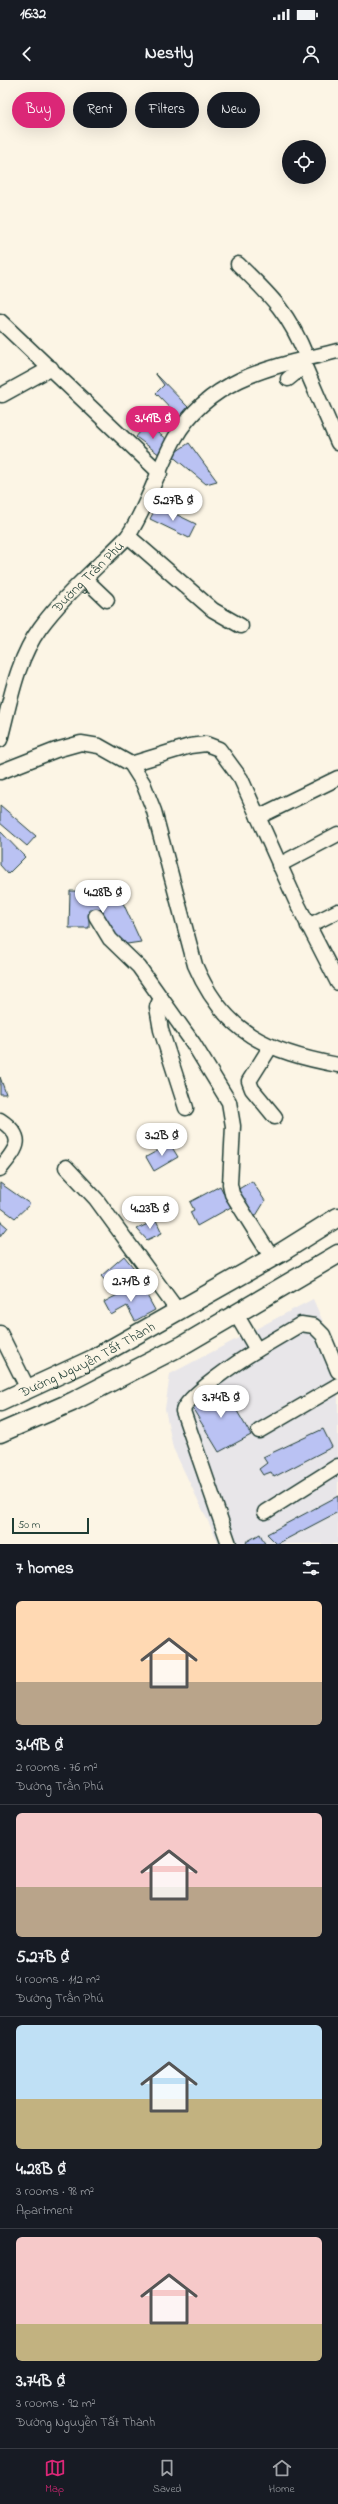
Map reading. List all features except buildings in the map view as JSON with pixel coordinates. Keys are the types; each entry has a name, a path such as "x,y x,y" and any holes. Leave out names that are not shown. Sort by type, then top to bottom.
{"main road":[{"name":"Đường Nguyễn Tất Thành","path":"0,1402 76,1366 178,1311 272,1258 338,1217"},
{"name":"Đường Nguyễn Tất Thành","path":"0,1433 87,1394 183,1345 337,1257"},
{"path":"76,1366 87,1394"}],"street":[{"path":"238,264 284,311 293,325 304,361 338,443"},
{"path":"0,321 160,473"},
{"name":"Đường Trần Phú","path":"0,740 12,690 32,642 40,628 128,536 138,521 175,438 187,421 208,398 219,390 258,371 304,361 338,351"},
{"path":"288,379 304,361"},
{"path":"2,395 51,368"},
{"path":"128,536 213,610 241,626"},
{"path":"85,580 107,600"},
{"path":"0,772 56,750 81,743 99,746 131,764 150,799 182,920 202,982 219,1008 236,1026 271,1046 293,1055 338,1065"},
{"path":"131,764 190,746 214,746 225,755 233,767 258,817 308,926 337,980"},
{"path":"258,817 338,778"},
{"path":"279,865 338,834"},
{"path":"308,926 338,911"},
{"path":"96,916 118,949 139,967 193,1043 229,1102 233,1121 230,1184 232,1194 272,1258"},
{"path":"161,998 157,1007 161,1030 186,1108"},
{"path":"271,1046 249,1081 252,1090 275,1117"},
{"path":"0,1120 14,1131 18,1140 17,1145 0,1169"},
{"path":"66,1167 96,1200 178,1311"},
{"path":"236,1314 257,1350"},
{"path":"229,1544 183,1412 188,1402 229,1368 302,1324 309,1324 319,1328 338,1371"},
{"path":"0,1333 28,1389"},
{"path":"259,1431 338,1385"},
{"path":"265,1512 338,1466"}],"shaded area":[{"path":"313,1299 338,1356 338,1544 219,1544 173,1448 165,1409 170,1374"}]}
